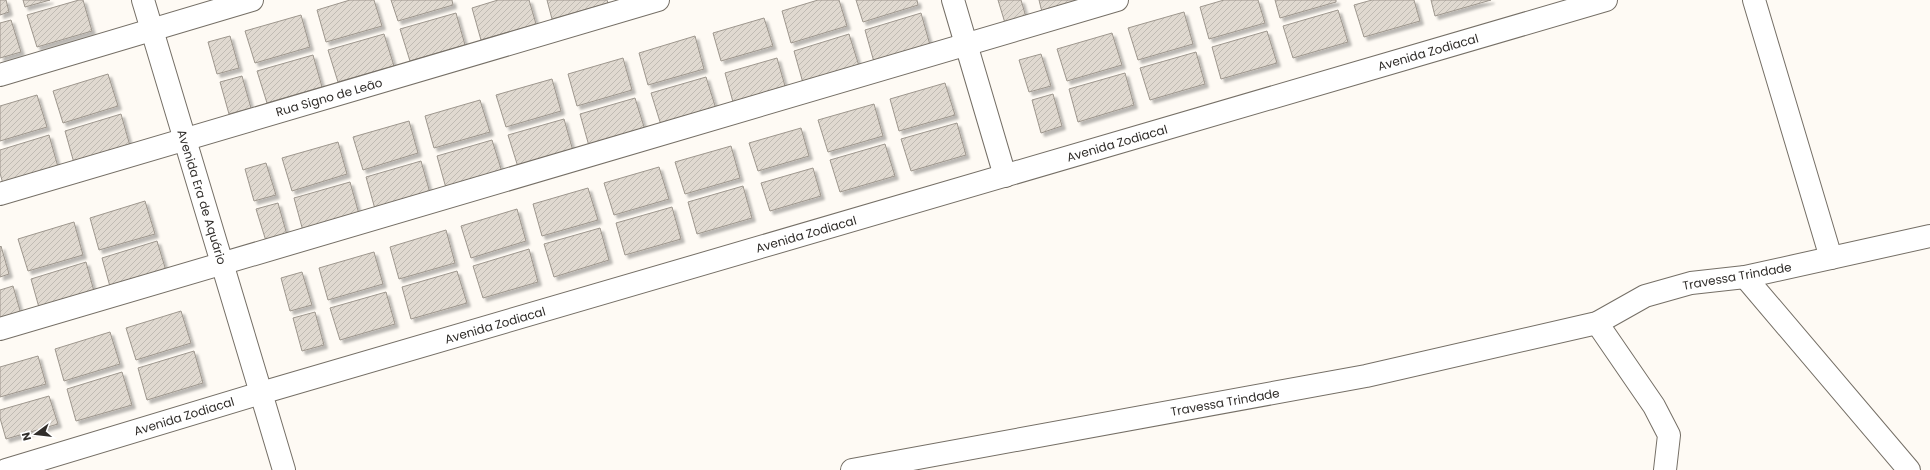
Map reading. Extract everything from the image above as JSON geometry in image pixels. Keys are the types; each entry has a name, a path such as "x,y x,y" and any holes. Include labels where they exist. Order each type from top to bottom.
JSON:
{"street":[{"name":"Avenida Era de Aquário","path":"143,0 284,470"},
{"path":"0,76 252,0"},
{"name":"Rua Signo de Leão","path":"0,194 658,0"},
{"path":"953,0 1006,176"},
{"path":"0,329 1117,0"},
{"name":"Avenida Zodiacal","path":"6,470 261,393 1606,0"},
{"path":"1754,0 1831,258"},
{"name":"Travessa Trindade","path":"852,470 1366,376 1597,323 1646,296 1691,283 1745,277 1930,236"},
{"path":"1745,277 1909,470"},
{"path":"1597,323 1654,406 1669,435 1665,470"}],"building":[{"path":"0,0 6,0 9,12 0,15"},
{"path":"23,0 50,0 25,7"},
{"path":"83,0 92,31 37,47 27,15"},
{"path":"350,0 374,0 382,26 326,42 317,10"},
{"path":"391,0 452,0 453,5 398,21"},
{"path":"498,0 529,0 536,24 481,40 472,8"},
{"path":"547,0 607,0 608,3 552,19"},
{"path":"818,0 839,0 847,26 791,43 782,11"},
{"path":"856,0 917,0 918,5 863,22"},
{"path":"998,0 1021,0 1026,17 1005,23"},
{"path":"1039,0 1083,0 1042,12"},
{"path":"1224,0 1258,0 1265,23 1209,39 1200,7"},
{"path":"1275,0 1336,0 1336,2 1280,18"},
{"path":"1372,0 1414,0 1420,21 1364,37 1354,5"},
{"path":"1431,0 1491,0 1435,16"},
{"path":"1338,10 1348,42 1293,58 1283,26"},
{"path":"1184,12 1193,44 1138,60 1128,28"},
{"path":"456,13 465,45 410,61 400,29"},
{"path":"921,13 930,45 874,62 865,30"},
{"path":"301,15 310,47 255,63 245,31"},
{"path":"764,18 773,46 721,61 713,33"},
{"path":"11,20 21,52 0,58 0,23"},
{"path":"1267,31 1277,63 1221,79 1212,47"},
{"path":"1112,33 1122,65 1067,81 1057,49"},
{"path":"384,34 394,66 338,82 328,50"},
{"path":"849,34 859,66 803,83 794,51"},
{"path":"230,36 239,68 217,74 208,42"},
{"path":"695,36 704,69 648,85 639,53"},
{"path":"1196,52 1205,84 1150,100 1140,68"},
{"path":"1041,54 1051,86 1029,92 1019,60"},
{"path":"313,55 322,87 267,103 257,71"},
{"path":"623,58 632,90 577,106 568,74"},
{"path":"777,58 785,86 733,102 725,73"},
{"path":"1125,73 1134,105 1078,122 1069,89"},
{"path":"108,74 118,106 63,123 53,91"},
{"path":"242,76 251,108 229,114 220,82"},
{"path":"706,77 716,109 661,125 651,93"},
{"path":"552,79 561,111 506,127 496,95"},
{"path":"945,83 955,115 899,131 890,99"},
{"path":"1053,94 1062,126 1041,133 1032,100"},
{"path":"37,95 47,127 0,141 0,106"},
{"path":"635,98 645,130 589,146 580,114"},
{"path":"480,100 490,132 434,148 425,116"},
{"path":"874,104 883,136 828,152 818,120"},
{"path":"121,114 130,146 74,163 65,131"},
{"path":"564,119 573,151 518,167 508,135"},
{"path":"409,121 418,153 363,170 353,137"},
{"path":"957,123 966,155 911,171 901,139"},
{"path":"801,128 809,156 758,171 749,143"},
{"path":"49,135 58,167 3,184 0,173 0,150"},
{"path":"492,140 502,172 446,188 437,156"},
{"path":"338,142 347,174 292,191 282,158"},
{"path":"885,144 895,176 840,192 830,160"},
{"path":"731,146 740,178 685,194 675,162"},
{"path":"421,161 430,193 375,209 366,177"},
{"path":"266,163 276,195 254,201 245,169"},
{"path":"659,167 669,199 614,215 604,183"},
{"path":"813,168 821,196 770,211 761,183"},
{"path":"350,182 359,214 303,231 294,198"},
{"path":"743,186 752,218 697,234 688,202"},
{"path":"588,188 598,220 542,236 533,204"},
{"path":"145,201 155,234 99,250 90,218"},
{"path":"278,203 287,235 266,241 256,209"},
{"path":"672,207 681,239 625,255 616,223"},
{"path":"517,209 526,241 471,258 461,226"},
{"path":"74,222 83,255 28,271 18,239"},
{"path":"600,228 609,260 554,277 544,244"},
{"path":"446,230 455,263 399,279 390,247"},
{"path":"157,241 167,274 111,290 102,258"},
{"path":"1,246 9,274 0,277 0,247"},
{"path":"529,249 538,282 483,298 473,266"},
{"path":"374,252 383,284 328,300 319,268"},
{"path":"86,262 95,295 40,311 31,279"},
{"path":"457,271 467,303 411,319 402,287"},
{"path":"302,272 312,305 290,311 281,278"},
{"path":"13,286 21,314 0,321 0,290"},
{"path":"386,292 395,324 340,340 330,308"},
{"path":"181,311 191,343 136,360 126,328"},
{"path":"315,312 324,345 302,351 293,318"},
{"path":"110,332 120,364 64,381 55,349"},
{"path":"194,351 203,383 147,400 138,368"},
{"path":"38,356 46,384 0,397 0,367"},
{"path":"122,372 132,405 76,421 67,389"},
{"path":"49,396 58,424 6,439 0,418 0,410"}]}
